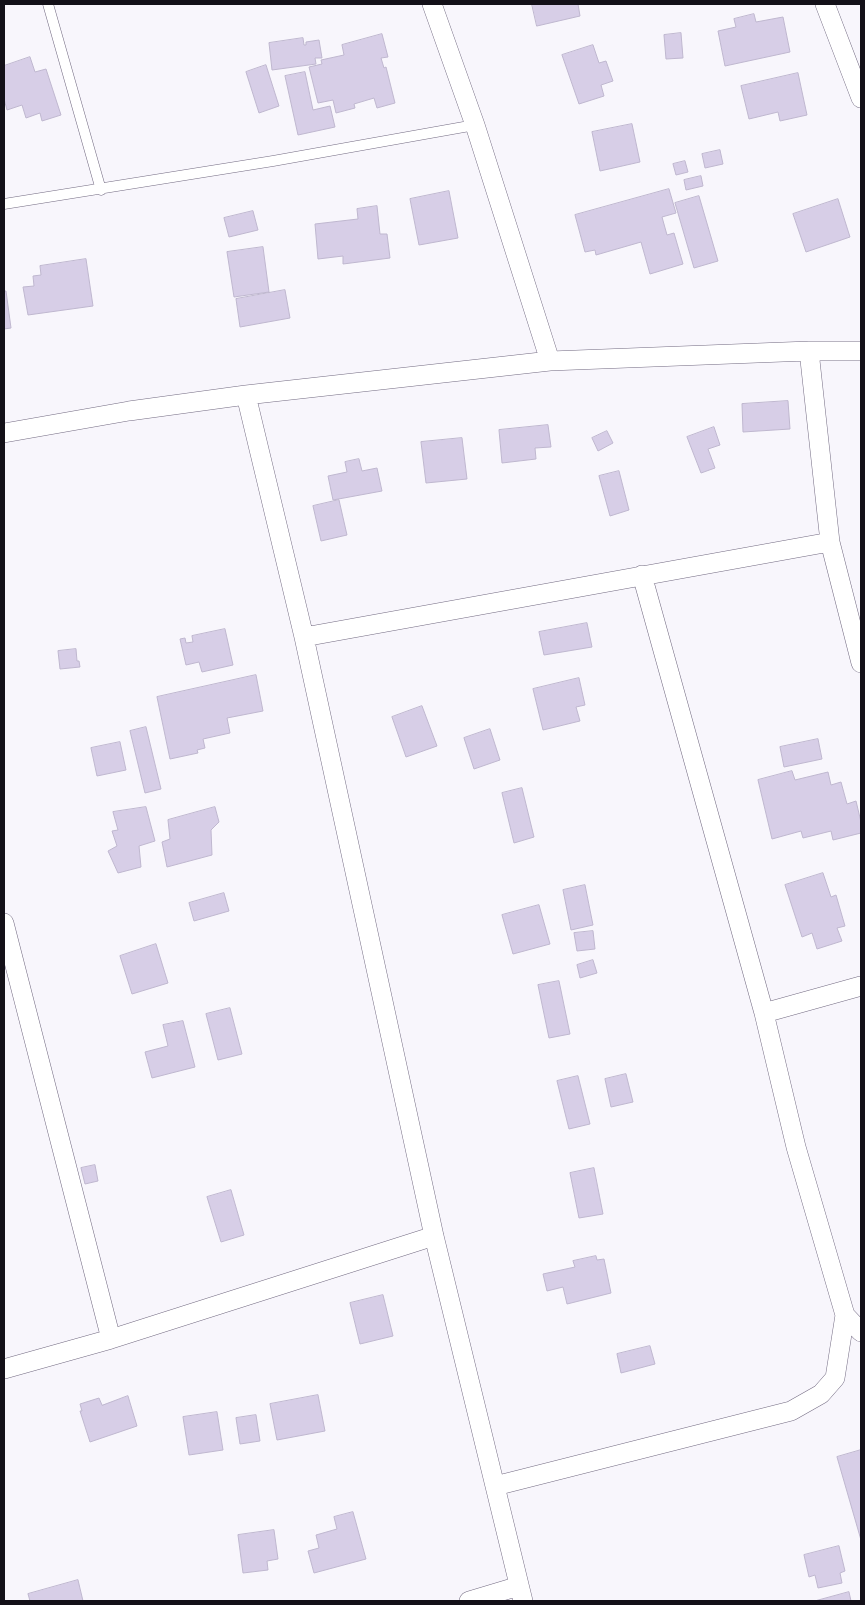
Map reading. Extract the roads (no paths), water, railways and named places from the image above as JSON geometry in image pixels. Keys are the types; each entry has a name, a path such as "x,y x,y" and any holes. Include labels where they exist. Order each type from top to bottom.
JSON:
{"street":[{"path":"432,4 475,125 550,361"},
{"path":"825,4 861,93"},
{"path":"809,351 830,542 861,663"},
{"path":"4,433 129,410 550,361 809,351 861,351"},
{"path":"246,395 304,637 434,1236 521,1594 469,1601"},
{"path":"304,637 830,542"},
{"path":"495,1486 791,1411 821,1394 835,1378 845,1315 796,1147 764,1013 642,576"},
{"path":"4,922 111,1339"},
{"path":"764,1013 861,986"},
{"path":"4,1369 111,1339 434,1236"},
{"path":"845,1315 861,1332"}],"lane":[{"path":"48,4 101,190"},
{"path":"4,204 101,190 475,125"}]}
